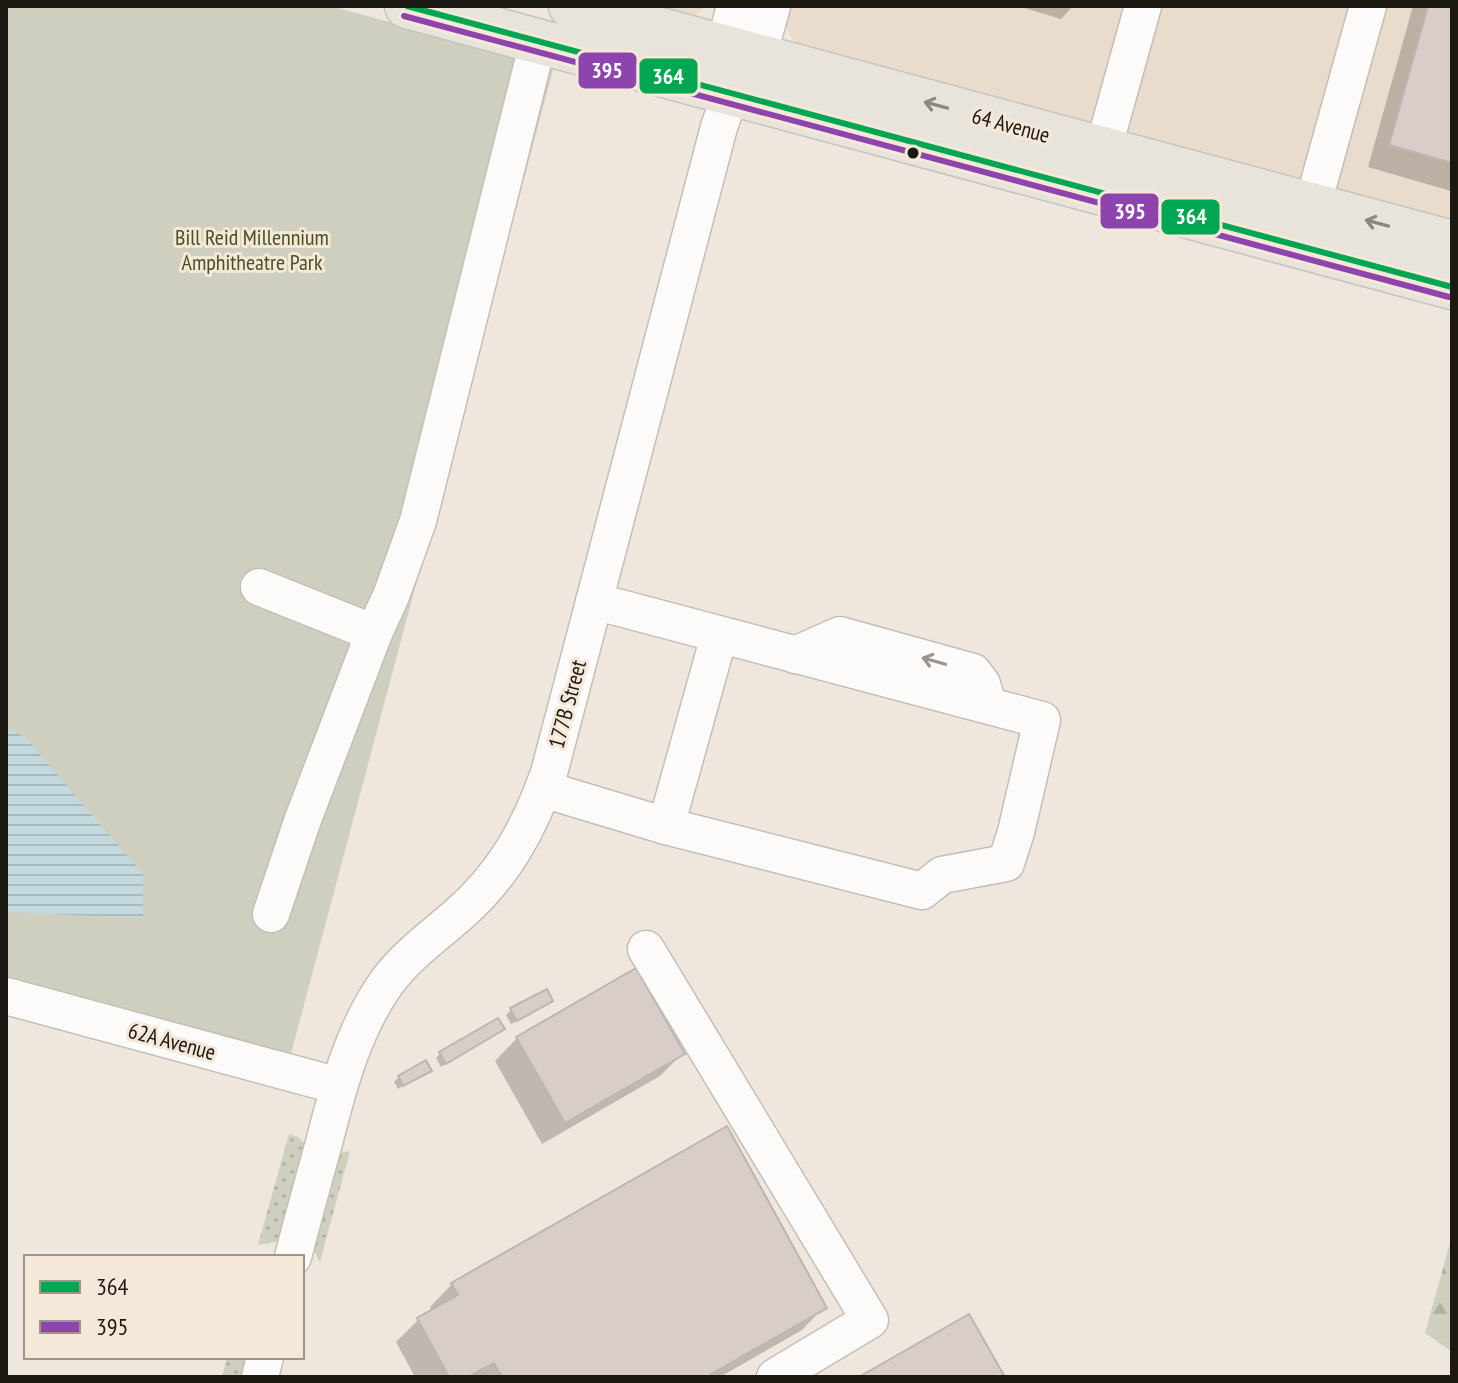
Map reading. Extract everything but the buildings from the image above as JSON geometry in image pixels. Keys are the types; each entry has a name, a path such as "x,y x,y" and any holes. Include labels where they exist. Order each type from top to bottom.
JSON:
{"main road":[{"name":"64 Avenue","path":"407,6 1452,287"},
{"name":"64 Avenue","path":"571,6 1452,243"}],"street":[{"name":"177B Street","path":"735,6 741,52"},
{"name":"177B Street","path":"294,1255 339,1086 364,1018 389,979 417,949 460,913 501,872 530,822 543,789 719,127 741,52 772,6"},
{"path":"1103,150 1143,6"},
{"path":"1319,182 1368,6"},
{"path":"271,914 313,793 418,521 538,42"},
{"path":"259,587 374,633"},
{"path":"543,789 666,826 922,891 942,875 1006,863 1020,819 1042,720 594,601"},
{"path":"666,826 719,636"},
{"path":"646,949 870,1320 775,1377"},
{"name":"62A Avenue","path":"6,996 339,1086"}],"shaded area":[{"path":"644,6 709,6 696,14 685,15"},
{"path":"785,6 1452,6 1452,229 800,45 791,37 785,24"},
{"path":"6,729 25,737 143,874 143,918 6,912"}],"green space":[{"name":"Bill Reid Millennium Amphitheatre Park","path":"6,6 330,6 554,66 289,1061 6,981"},
{"path":"289,1134 306,1144 279,1241 258,1245"},
{"path":"350,1151 320,1262 313,1250 339,1153"},
{"path":"1452,1236 1452,1352 1425,1333"},
{"path":"226,1359 246,1359 242,1377 222,1377"}],"transit line":[{"name":"364","path":"407,6 1452,287"},
{"name":"395","path":"404,16 1449,297"}]}
